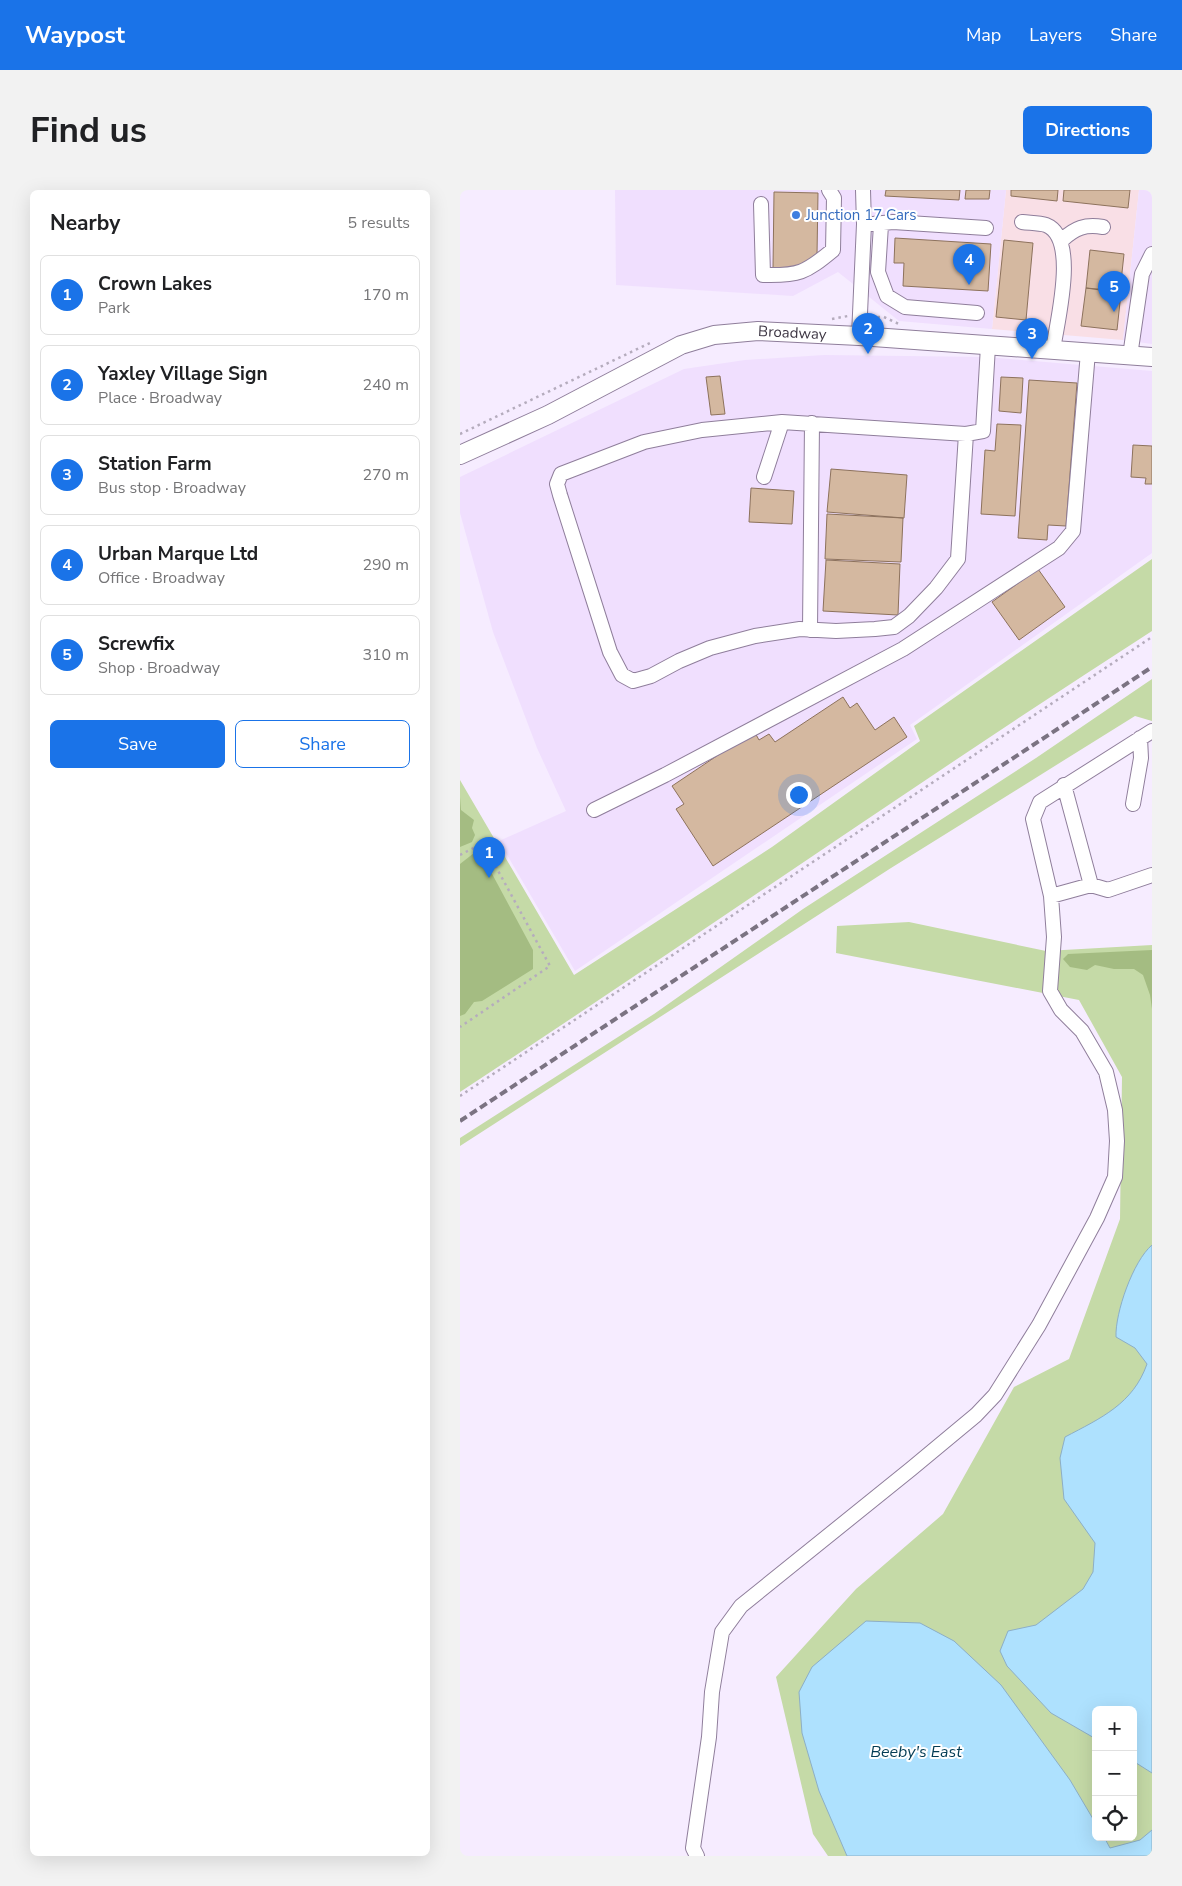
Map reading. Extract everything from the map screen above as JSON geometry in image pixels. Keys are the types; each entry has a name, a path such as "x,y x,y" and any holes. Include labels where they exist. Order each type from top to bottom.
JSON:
{"main road":[{"name":"Broadway","path":"460,455 548,415 681,345 714,335 758,331 859,336 1152,357"}],"street":[{"path":"761,204 763,275 791,276 812,266 833,250 834,198 828,190"},
{"path":"859,336 864,190"},
{"path":"864,224 881,225 893,222 986,228"},
{"path":"1022,222 1046,225 1062,240 1066,263 1053,350"},
{"path":"1062,240 1070,232 1087,224 1103,227"},
{"path":"881,225 878,272 887,296 905,307 977,313"},
{"path":"1130,356 1142,274 1152,254"},
{"path":"966,434 958,558 936,588 909,616 894,627 836,631 810,630 755,636 710,648 679,661 651,676 633,682 622,675 610,652 558,484 561,474 644,442 702,430 782,422 966,434 983,431 988,346"},
{"path":"594,810 903,649 1059,548 1073,531 1088,352"},
{"path":"764,477 782,422"},
{"path":"810,630 812,423"},
{"path":"697,1856 693,1848 706,1756 712,1692 722,1632 741,1606 933,1451 976,1415 994,1395 1039,1325 1098,1218 1115,1178 1117,1141 1115,1110 1106,1072 1082,1031 1061,1010 1050,991 1054,937 1051,896 1033,819 1040,802 1146,734"},
{"path":"1132,804 1146,734"},
{"path":"1064,785 1091,885"},
{"path":"1051,896 1091,885 1108,890 1152,875"}],"path":[{"path":"460,1096 1152,636"},
{"path":"460,854 483,843 550,966 460,1027"}],"shaded area":[{"path":"615,190 1006,190 992,329 899,321 838,272 793,296 616,285"},
{"path":"1006,190 1139,190 1123,340 992,329"},
{"path":"1139,190 1152,190 1152,344 1123,340"},
{"path":"824,355 987,357 1152,371 1152,553 910,725 917,739 575,971 499,841 566,811 537,748 493,632 460,513 460,477 684,369 745,360"}],"green space":[{"path":"1152,559 1152,631 978,745 460,1092 460,780 574,975 772,847 920,741 914,726"},
{"path":"1152,679 1152,721 1135,716 891,868 460,1146 460,1138 654,1014 803,909 1036,758"},
{"path":"460,797 461,810 474,820 472,828 475,835 472,842 460,847"},
{"path":"474,853 483,857 533,950 533,969 482,1001 474,1002 465,1014 460,1016 460,864"},
{"path":"909,922 1046,951 1152,945 1152,1856 828,1856 813,1834 776,1677 856,1589 943,1514 1014,1387 1069,1359 1120,1219 1122,1077 1079,1000 836,953 837,926"},
{"path":"1152,950 1152,1009 1150,995 1143,975 1134,969 1114,969 1095,965 1087,970 1070,967 1063,959 1068,954"}],"water":[{"path":"1152,1245 1152,1773 1137,1764 1137,1706 1092,1706 1092,1737 1051,1713 1007,1666 1000,1651 1008,1631 1036,1625 1083,1589 1093,1572 1095,1543 1064,1499 1060,1458 1065,1437 1103,1416 1124,1400 1141,1378 1147,1364 1135,1348 1116,1337 1116,1327 1126,1288 1145,1253"},
{"name":"Beeby's East","path":"866,1621 920,1623 954,1641 1001,1685 1070,1780 1092,1817 1092,1841 1106,1841 1110,1848 1140,1840 1152,1830 1152,1856 847,1856 819,1791 802,1733 799,1692 812,1667"}],"building":[{"path":"886,190 960,190 959,200 885,196"},
{"path":"966,190 990,190 989,199 965,199"},
{"path":"1011,190 1058,190 1057,201 1011,196"},
{"path":"1064,190 1130,190 1128,208 1063,201"},
{"name":"Junction 17 Cars","path":"774,192 818,193 817,255 801,268 773,268"},
{"path":"895,238 991,244 988,291 903,286 904,263 894,263"},
{"path":"1004,240 1033,243 1026,320 996,317"},
{"path":"1090,250 1124,254 1120,291 1086,288"},
{"path":"1086,288 1121,293 1117,330 1081,326"},
{"path":"720,376 725,414 711,415 706,377"},
{"path":"1001,377 1023,378 1021,413 999,411"},
{"path":"1029,380 1077,383 1066,526 1048,525 1047,540 1018,538"},
{"path":"997,424 1021,425 1015,516 981,514 985,450 995,451"},
{"path":"1133,445 1152,446 1152,484 1145,484 1146,478 1131,477"},
{"path":"831,469 907,475 904,518 827,512"},
{"path":"751,488 794,491 792,524 749,522"},
{"path":"827,514 903,518 901,562 825,559"},
{"path":"826,560 900,564 898,615 823,611"},
{"path":"1038,569 1065,607 1019,640 992,602"},
{"path":"843,697 850,708 857,703 875,730 894,717 907,737 713,866 676,809 684,804 672,786 754,731 759,740 769,734 775,742"}],"railway":[{"path":"460,1121 1152,667"}],"place":[{"name":"Junction 17 Cars","path":"796,215"},
{"name":"Urban Marque Ltd","path":"969,285"},
{"name":"Screwfix","path":"1114,312"},
{"name":"Yaxley Village Sign","path":"868,354"},
{"name":"Station Farm","path":"1032,359"},
{"name":"Crown Lakes","path":"489,878"}]}
